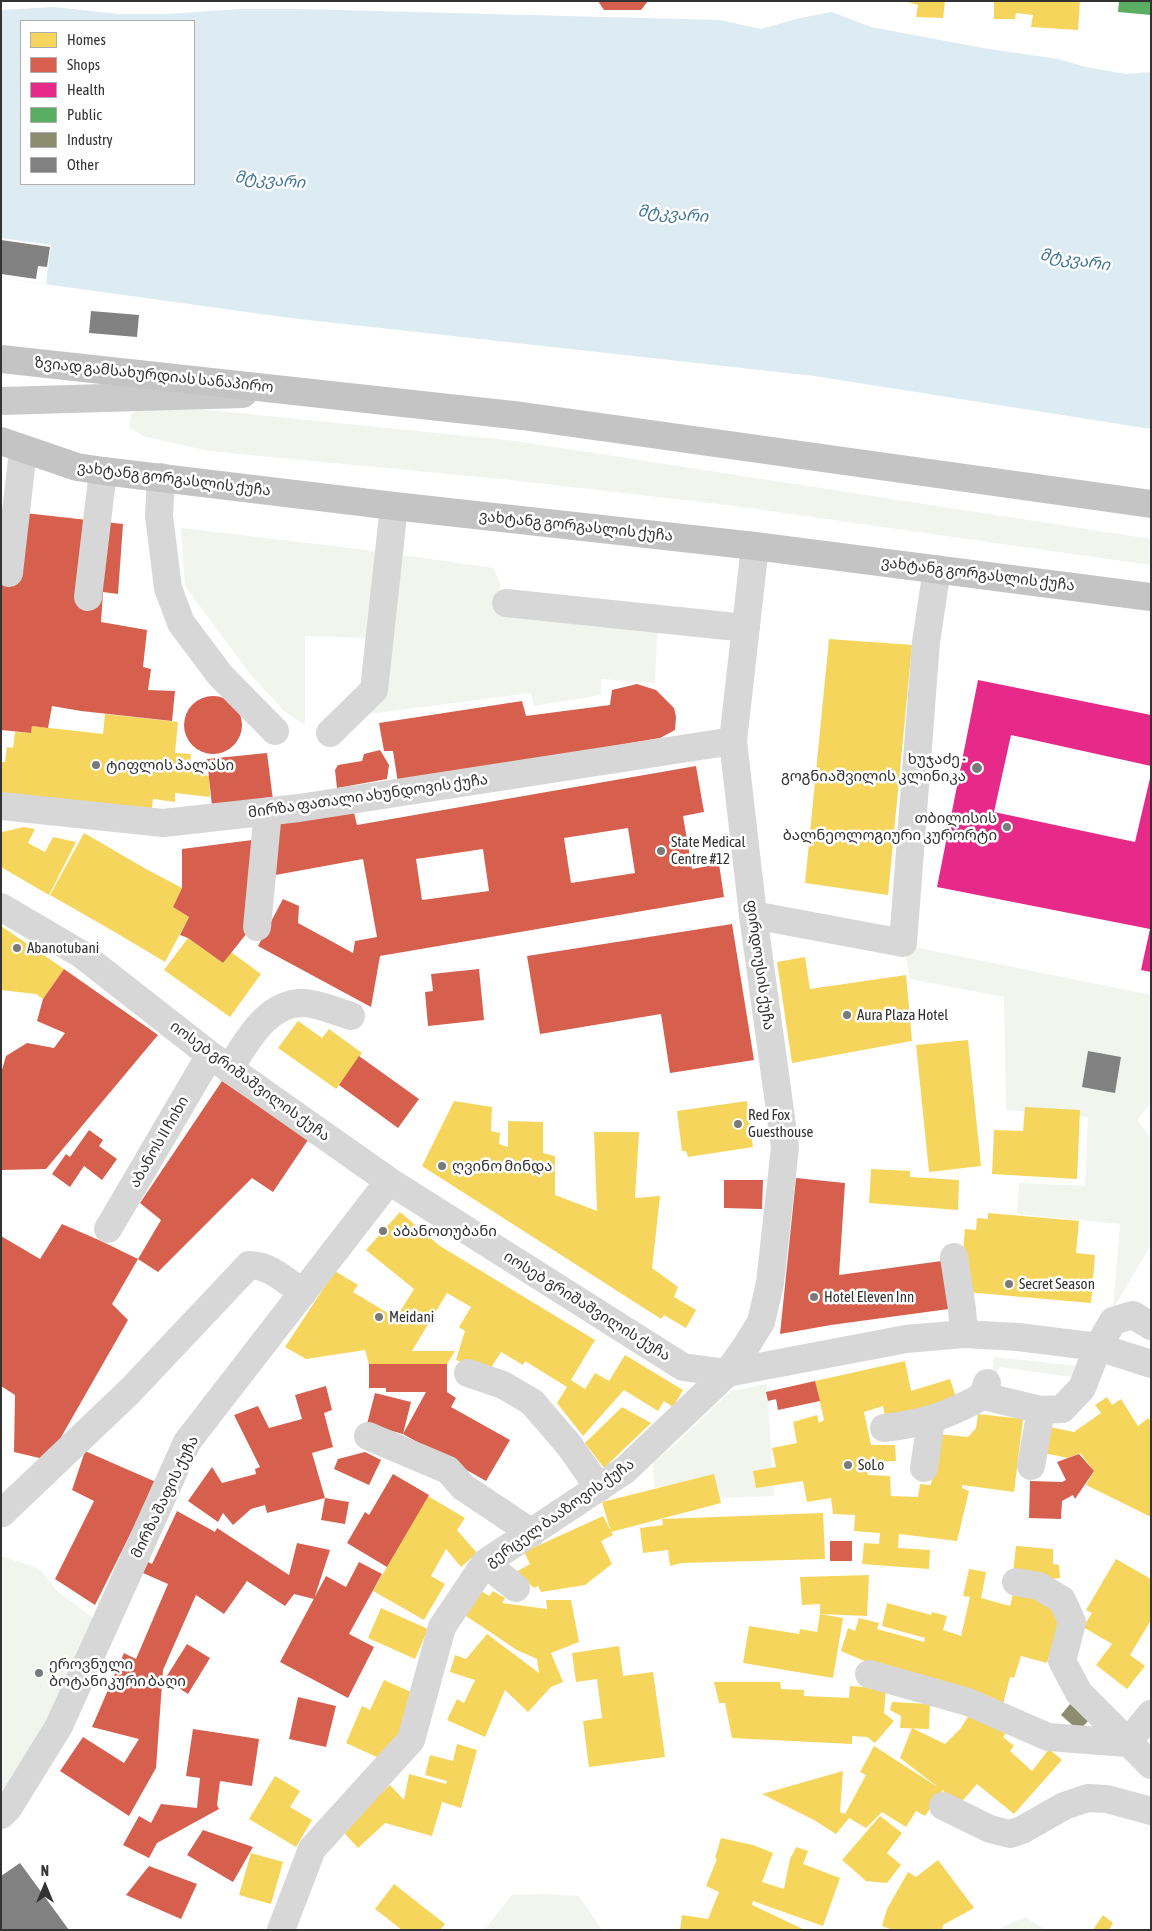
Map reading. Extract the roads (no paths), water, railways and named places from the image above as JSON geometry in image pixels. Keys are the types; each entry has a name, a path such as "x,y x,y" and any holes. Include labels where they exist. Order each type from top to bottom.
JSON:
{"highway":[{"name":"ზვიად გამსახურდიას სანაპირო","path":"1,358 307,392"},
{"path":"307,392 522,416 1151,504"},
{"path":"1,440 90,469"},
{"name":"ვახტანგ გორგასლის ქუჩა","path":"90,469 394,506 755,546 1151,597"}],"main road":[{"path":"1,401 307,392"},
{"name":"ვახტანგ გორგასლის ქუჩა","path":"12,457 90,469"}],"street":[{"path":"8,573 12,457"},
{"path":"88,597 90,469"},
{"path":"161,477 160,516 168,588 181,623 220,675 275,731"},
{"path":"330,733 374,690 394,506"},
{"name":"ფირდოუსის ქუჩა","path":"727,1373 761,1322 770,1283 785,1147 753,915 733,741 755,546"},
{"path":"753,915 903,943 926,642 937,569"},
{"path":"506,603 746,628"},
{"name":"მირზა ფათალი ახუნდოვის ქუჩა","path":"1,806 163,823 268,812 733,741"},
{"path":"257,927 268,812"},
{"name":"იოსებ გრიშაშვილის ქუჩა","path":"1,907 81,954 219,1062 389,1181 683,1367 727,1373 906,1339 964,1334 1018,1337 1098,1347 1151,1364"},
{"name":"აბანოს II ჩიხი","path":"108,1229 219,1062 255,1029 282,1006 305,1003 351,1016"},
{"name":"მირზა შაფის ქუჩა","path":"1,1815 59,1726 187,1442 389,1181"},
{"path":"954,1257 964,1334"},
{"path":"2,1513 130,1391 249,1265 259,1265 272,1271 303,1293"},
{"path":"884,1428 931,1421 958,1410 985,1390 1041,1410 1062,1409 1082,1388 1098,1347 1113,1321 1133,1315 1151,1326"},
{"path":"468,1373 503,1385 532,1402 569,1445 599,1488"},
{"name":"გერცელ ბააზოვის ქუჩა","path":"281,1930 312,1849 411,1740 442,1627 485,1563 625,1470 727,1373"},
{"path":"1031,1466 1041,1410"},
{"path":"924,1468 931,1421"},
{"path":"368,1436 448,1470 463,1487 532,1533"},
{"path":"485,1563 516,1588"},
{"path":"1016,1582 1039,1586 1062,1600 1072,1622 1062,1661 1079,1693 1151,1765"},
{"path":"869,1674 968,1702 1048,1737 1127,1742"},
{"path":"1127,1742 1151,1714"},
{"path":"943,1806 990,1829 1010,1834 1022,1830 1064,1806 1088,1798 1107,1799 1151,1811"}],"water":[{"name":"მტკვარი","path":"54,7 119,14 166,14 240,9 299,9 720,20 761,29 800,18 832,12 871,27 983,48 1058,59 1086,67 1125,74 1151,72 1151,429 814,376 290,318 1,278 1,10"}],"place":[{"name":"ტიფლის პალასი","path":"96,765"},
{"name":"ხუჯაძე - გოგნიაშვილის კლინიკა","path":"977,768"},
{"name":"თბილისის ბალნეოლოგიური კურორტი","path":"1007,827"},
{"name":"State Medical Centre #12","path":"661,851"},
{"name":"Abanotubani","path":"17,948"},
{"name":"Aura Plaza Hotel","path":"847,1015"},
{"name":"Red Fox Guesthouse","path":"738,1124"},
{"name":"ღვინო მინდა","path":"442,1166"},
{"name":"აბანოთუბანი","path":"383,1231"},
{"name":"Secret Season","path":"1009,1284"},
{"name":"Hotel Eleven Inn","path":"814,1297"},
{"name":"Meidani","path":"379,1317"},
{"name":"SoLo","path":"848,1465"},
{"name":"ეროვნული ბოტანიკური ბაღი","path":"39,1673"}]}
